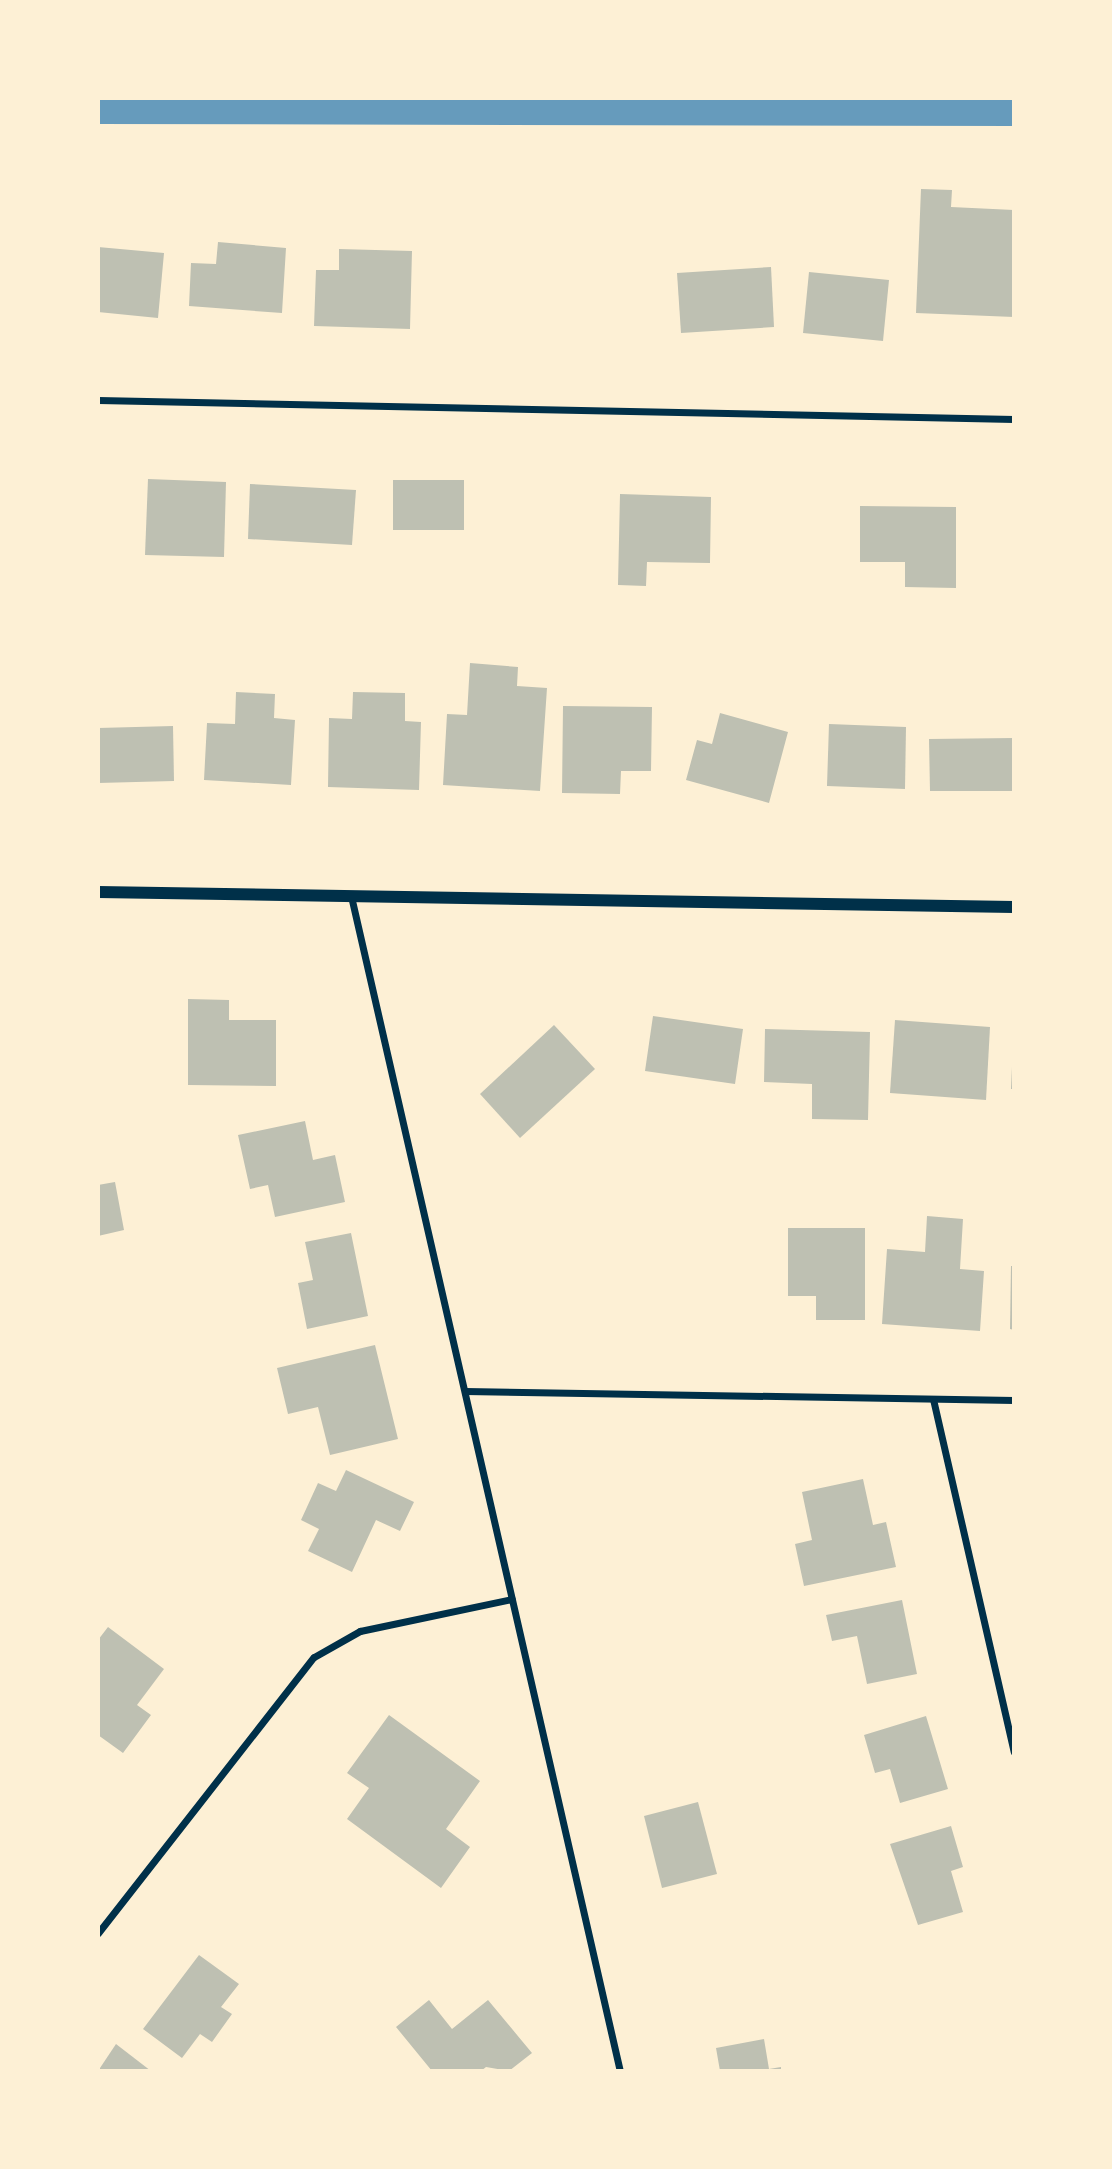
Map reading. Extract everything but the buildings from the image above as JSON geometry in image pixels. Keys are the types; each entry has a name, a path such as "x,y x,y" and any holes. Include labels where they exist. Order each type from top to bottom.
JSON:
{"street":[{"path":"98,400 1014,419"},
{"path":"98,892 1014,907"},
{"path":"351,896 620,2071"},
{"path":"465,1391 1014,1400"},
{"path":"933,1399 1014,1752"},
{"path":"98,1933 314,1657 360,1631 512,1599"}],"water":[{"path":"98,98 1014,98 1014,126 98,124"}]}
